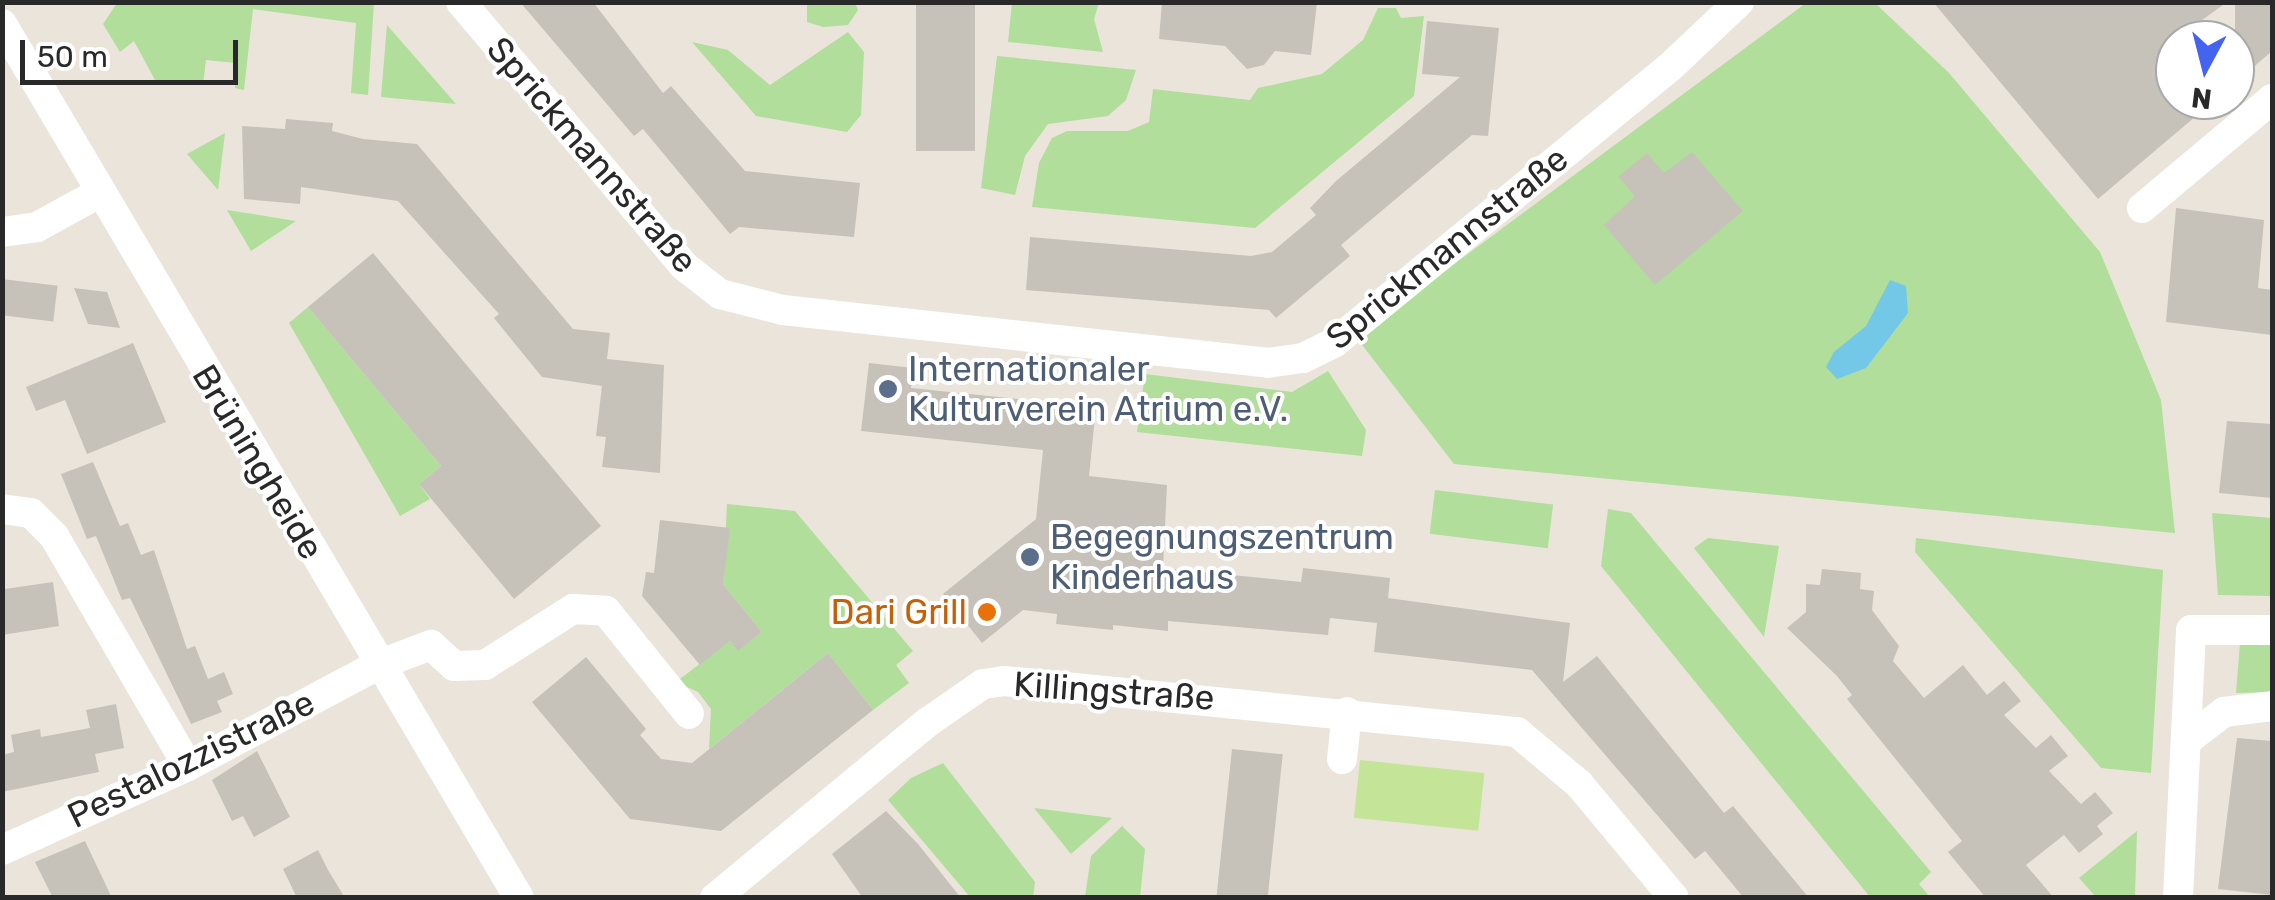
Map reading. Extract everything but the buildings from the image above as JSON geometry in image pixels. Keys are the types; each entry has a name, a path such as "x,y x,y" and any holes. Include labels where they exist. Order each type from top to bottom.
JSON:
{"street":[{"name":"Sprickmannstraße","path":"461,2 677,258 720,294 784,310 1267,363 1303,358 1342,337 1739,2"},
{"name":"Brüningheide","path":"2,24 519,898"},
{"path":"2142,208 2272,99"},
{"path":"2,232 37,227 101,192"},
{"path":"2,509 31,513 54,536 188,766"},
{"name":"Pestalozzistraße","path":"2,850 188,766 378,665 432,645 454,666 484,666 572,609 606,611 689,714"},
{"path":"2178,898 2190,738 2192,630 2272,630"},
{"name":"Killingstraße","path":"714,898 833,796 983,684 1034,682 1518,732 1579,784 1674,898"},
{"path":"2190,738 2224,712 2272,706"},
{"path":"1342,758 1347,712"}],"green space":[{"path":"117,3 374,3 368,95 351,93 356,23 253,9 244,90 235,88 236,63 206,60 203,85 155,80 134,41 120,52 103,24"},
{"path":"807,3 855,3 858,10 848,25 823,27 807,22"},
{"path":"1012,3 1099,3 1094,19 1103,52 1008,42"},
{"path":"1806,3 1875,3 1949,73 2100,252 2161,400 2175,533 1454,464 1356,337"},
{"path":"1378,8 1396,8 1401,18 1424,16 1414,96 1255,228 1032,207 1039,163 1052,138 1067,131 1128,131 1149,122 1153,89 1250,100 1258,88 1322,74 1363,40"},
{"path":"387,25 456,104 381,97"},
{"path":"848,32 864,52 861,115 847,132 756,116 692,42 728,50 770,85"},
{"path":"997,56 1136,70 1126,100 1108,116 1048,124 1025,156 1015,195 981,188"},
{"path":"225,133 218,190 187,154"},
{"path":"227,210 296,221 251,251"},
{"path":"308,307 441,466 419,484 430,499 400,516 289,323"},
{"path":"1328,371 1366,430 1362,456 1137,432 1145,374 1292,392"},
{"path":"1435,490 1553,505 1548,548 1430,534"},
{"path":"727,504 795,511 913,651 896,665 909,683 873,710 828,653 709,749 711,709 698,692 676,682 730,641 738,650 762,632 723,584"},
{"path":"1608,509 1631,513 1931,872 1919,884 1930,897 1870,897 1601,566"},
{"path":"2212,513 2272,518 2272,596 2218,595"},
{"path":"1708,538 1779,546 1764,637 1694,548"},
{"path":"1916,538 2163,570 2151,773 2101,768 1915,552"},
{"path":"2272,641 2272,692 2236,693 2240,643"},
{"path":"1360,760 1484,773 1478,831 1354,818"},
{"path":"943,763 1035,882 1033,897 970,897 888,800 911,778"},
{"path":"1034,808 1112,818 1071,854"},
{"path":"1122,826 1145,849 1140,897 1085,897 1091,856"},
{"path":"2137,831 2135,897 2096,897 2079,878"}],"water":[{"path":"1890,280 1906,286 1908,313 1866,368 1837,379 1826,367 1834,352 1866,326"}],"place":[{"name":"Internationaler Kulturverein Atrium e.V.","path":"888,389"},
{"name":"Begegnungszentrum Kinderhaus","path":"1030,557"},
{"name":"Dari Grill","path":"987,612"}]}
